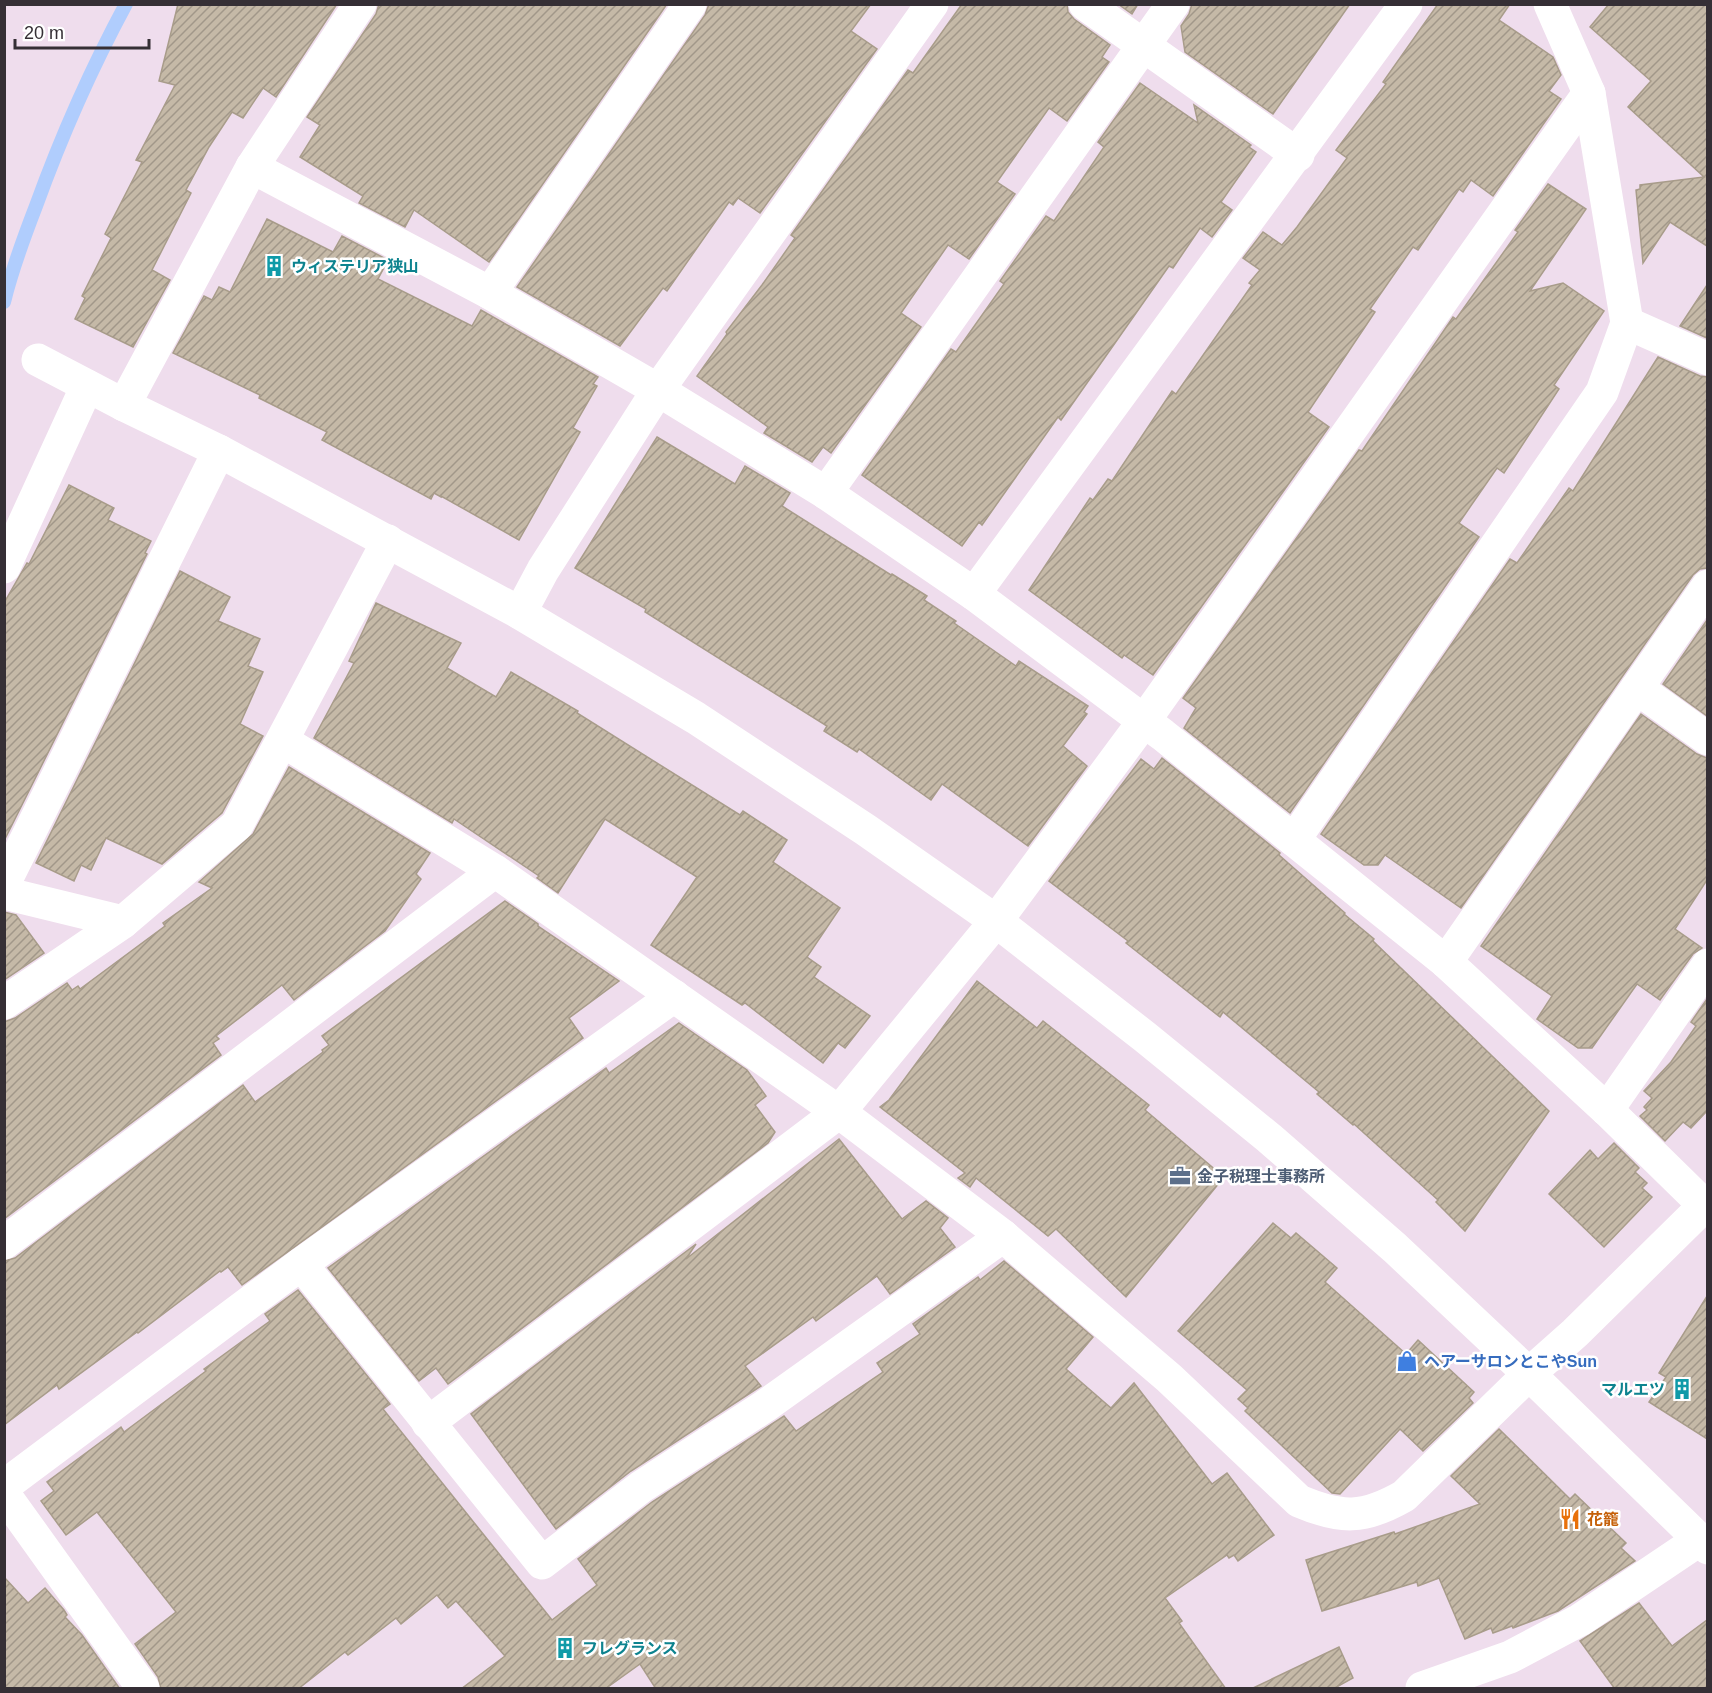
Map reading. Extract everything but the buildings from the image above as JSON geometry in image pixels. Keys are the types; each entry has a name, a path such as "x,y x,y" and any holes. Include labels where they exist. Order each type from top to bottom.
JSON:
{"street":[{"path":"124,405 252,167 360,4"},
{"path":"490,293 690,4"},
{"path":"520,613 543,570 658,390 932,4"},
{"path":"1085,4 1298,155"},
{"path":"826,493 1173,4"},
{"path":"974,594 1298,155 1406,4"},
{"path":"1294,840 1602,392 1627,323 1589,93 1550,4"},
{"path":"428,1422 839,1112 996,921 1144,721 1589,93"},
{"path":"252,167 490,293 658,390 826,493 974,594 1144,721 1446,962 1706,1203 1575,1333 1529,1374 1404,1496 1385,1507 1348,1516 1322,1511 1299,1501 1169,1378 1003,1236 839,1112 495,871 283,741"},
{"path":"1627,323 1707,359"},
{"path":"38,360 219,451 520,613 696,718 866,830 996,921 1145,1036 1269,1138 1395,1248 1529,1374 1703,1544 1580,1620 1510,1658 1422,1689"},
{"path":"4,567 87,386"},
{"path":"4,884 219,451"},
{"path":"4,1003 123,922 237,825 388,541"},
{"path":"1446,962 1707,586"},
{"path":"1637,688 1707,739"},
{"path":"4,1243 495,871"},
{"path":"4,893 123,922"},
{"path":"1606,1110 1707,964"},
{"path":"4,1486 301,1264 674,996"},
{"path":"301,1264 542,1563 641,1487 765,1406 1003,1236"},
{"path":"4,1494 143,1689"}],"waterway":[{"path":"4,302 18,253 56,154 89,78 126,4"}],"place":[{"name":"ウィステリア狭山","path":"274,266"},
{"name":"金子税理士事務所","path":"1180,1176"},
{"name":"ヘアーサロンとこやSun","path":"1407,1361"},
{"name":"マルエツ","path":"1682,1389"},
{"name":"花籠","path":"1570,1519"},
{"name":"フレグランス","path":"565,1648"}]}
